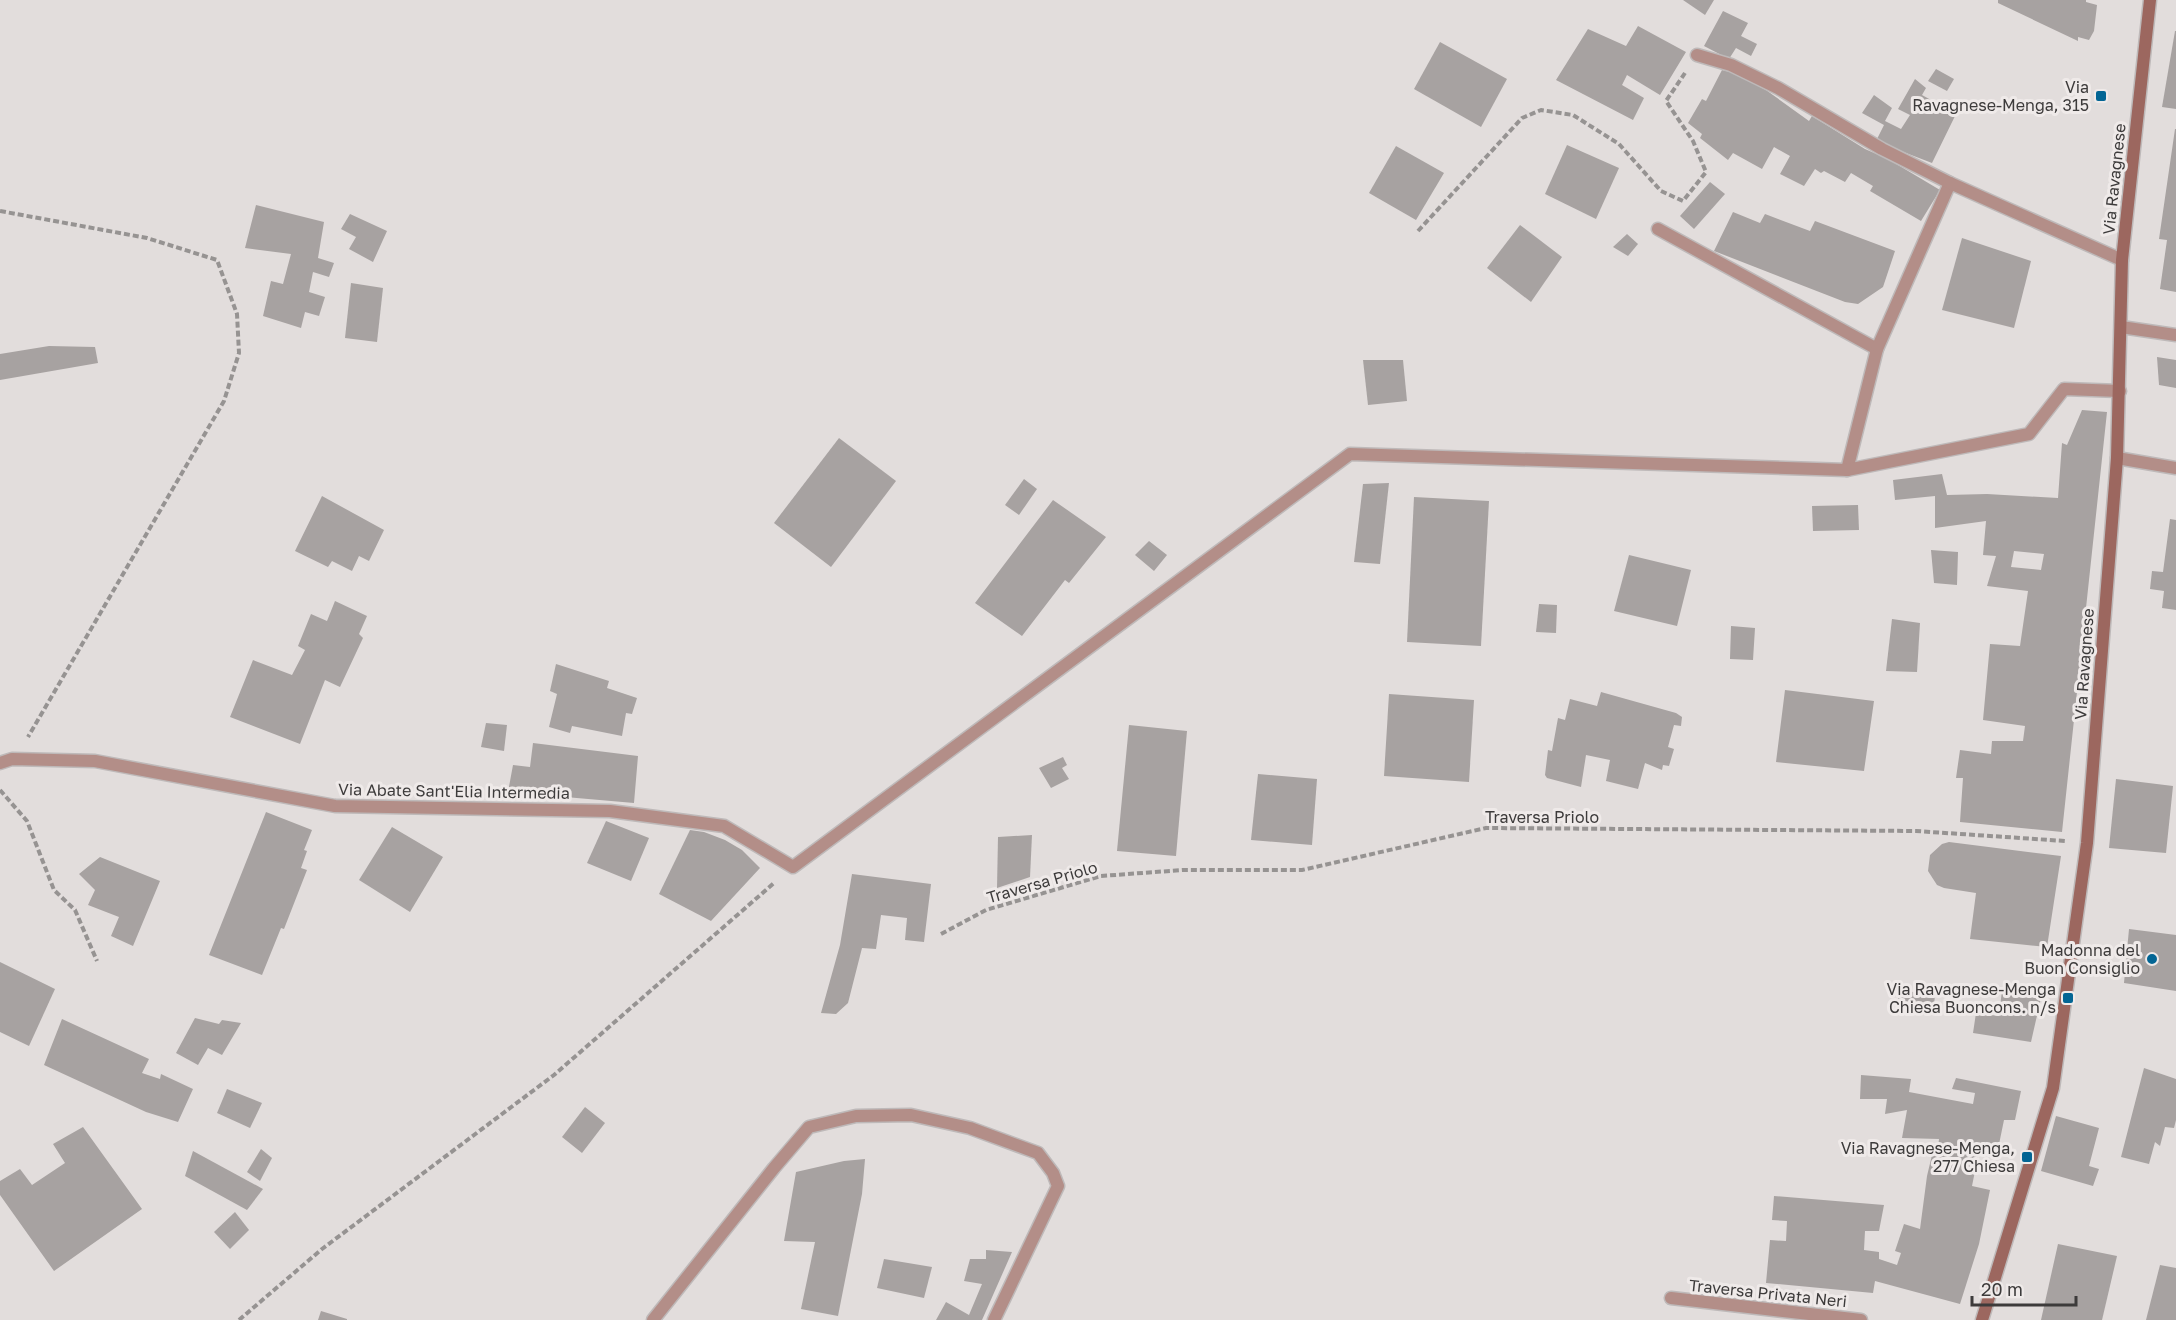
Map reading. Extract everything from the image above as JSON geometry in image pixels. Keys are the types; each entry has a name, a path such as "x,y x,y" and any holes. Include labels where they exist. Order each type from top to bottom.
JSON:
{"main road":[{"name":"Via Ravagnese","path":"1982,1320 2053,1088 2087,843 2117,459 2122,260 2150,0"}],"street":[{"path":"1696,55 1731,65 1778,88 1882,149 1950,183 2122,260"},
{"path":"1847,470 1877,349 1950,183"},
{"path":"1658,229 1877,349"},
{"path":"2121,327 2176,335"},
{"path":"793,867 1350,454 1847,470 2029,434 2064,389 2120,391"},
{"path":"2117,459 2176,468"},
{"name":"Via Abate Sant'Elia Intermedia","path":"6,761 95,761 336,806 610,811 724,826 793,867"},
{"path":"653,1320 767,1177 810,1127 856,1116 911,1115 970,1128 1038,1154 1053,1173 1058,1186 994,1320"},
{"name":"Traversa Privata Neri","path":"1671,1299 1861,1320"}],"path":[{"path":"1418,231 1522,118 1541,110 1574,115 1619,144 1661,191 1683,201 1706,172 1692,141 1666,101 1696,55"},
{"path":"0,212 147,238 217,260 237,314 240,353 224,401 34,729 6,761"},
{"path":"0,790 27,821 54,890 75,910 96,961"},
{"name":"Traversa Priolo","path":"941,934 986,910 1101,876 1183,870 1302,870 1486,828 1916,831 2087,843"},
{"path":"239,1320 322,1249 554,1075 793,867"}],"building":[{"path":"1683,0 1714,0 1705,15"},
{"path":"1998,0 2086,0 2086,2 2097,5 2094,31 2089,40 2078,37 2078,41 1998,3"},
{"path":"1723,11 1748,23 1741,36 1757,44 1751,56 1736,48 1729,59 1704,46"},
{"path":"1638,26 1686,52 1660,95 1627,75 1622,85 1644,98 1633,120 1556,80 1588,29 1626,46"},
{"path":"2176,31 2176,109 2162,107"},
{"path":"1440,42 1507,79 1481,127 1414,89"},
{"path":"1936,69 1954,79 1947,91 1928,81"},
{"path":"1722,70 1734,73 1766,90 1809,121 1812,116 1865,149 1888,159 1940,190 1921,221 1870,191 1873,186 1851,173 1845,182 1815,169 1804,186 1780,174 1790,156 1774,147 1762,169 1733,153 1728,160 1700,138 1702,134 1688,123 1702,99 1706,101"},
{"path":"1915,79 1926,88 1922,95 1956,114 1932,163 1893,148 1877,139 1884,125 1862,113 1874,95 1892,108 1885,121 1901,129 1910,115 1898,109"},
{"path":"2175,129 2176,292 2160,289 2167,240 2159,239"},
{"path":"1567,145 1619,168 1596,219 1545,194"},
{"path":"1396,146 1444,173 1416,220 1369,193"},
{"path":"1710,182 1725,194 1694,229 1680,216"},
{"path":"256,205 324,222 318,258 334,263 329,277 313,272 309,292 325,297 319,316 305,312 301,328 263,316 271,281 283,284 291,254 245,248"},
{"path":"1733,212 1760,223 1765,214 1810,231 1815,221 1895,251 1883,287 1858,304 1845,302 1714,251"},
{"path":"350,214 387,231 373,262 349,249 356,237 341,229"},
{"path":"1520,225 1562,257 1531,302 1487,268"},
{"path":"1627,234 1638,244 1628,256 1613,247"},
{"path":"1962,238 2031,261 2014,328 1942,310"},
{"path":"351,283 383,288 377,342 345,338"},
{"path":"49,346 95,347 98,363 0,380 0,354"},
{"path":"2157,357 2176,360 2176,388 2159,385"},
{"path":"1363,360 1403,360 1407,401 1368,405"},
{"path":"2082,410 2107,412 2062,832 1960,822 1963,778 1956,778 1960,750 1991,754 1992,741 2023,741 2025,726 1983,720 1990,644 2020,646 2028,591 1987,586 1996,556 1983,555 1986,521 1935,528 1935,496 1895,500 1893,480 1942,474 1947,495 1987,494 2058,498 2062,443 2067,445","holes":["2014,551 2044,554 2041,570 2011,567"]},
{"path":"839,438 896,481 831,567 774,523"},
{"path":"1024,479 1037,489 1019,515 1005,505"},
{"path":"1389,483 1380,564 1354,562 1363,484"},
{"path":"322,496 384,530 369,561 359,556 352,571 332,561 328,567 295,551"},
{"path":"1414,497 1489,501 1481,646 1407,642"},
{"path":"1053,500 1106,537 1069,583 1065,580 1022,636 975,603"},
{"path":"1858,505 1859,530 1813,531 1812,506"},
{"path":"2170,519 2176,520 2176,610 2162,608 2164,591 2150,589 2152,571 2163,572"},
{"path":"1149,541 1167,555 1154,571 1135,555"},
{"path":"1931,550 1958,552 1957,585 1934,583"},
{"path":"1629,555 1691,570 1677,626 1614,611"},
{"path":"335,601 367,616 359,634 363,638 340,687 325,680 300,744 230,717 253,660 292,675 305,650 298,646 311,614 327,621"},
{"path":"1539,604 1557,605 1556,633 1536,632"},
{"path":"1892,619 1920,623 1917,672 1886,671"},
{"path":"1731,626 1755,628 1753,660 1730,659"},
{"path":"556,664 609,681 607,688 637,698 632,714 626,713 622,736 572,726 570,733 549,727 557,694 550,691"},
{"path":"1785,690 1874,701 1864,771 1776,762"},
{"path":"1601,692 1676,713 1682,717 1681,726 1674,725 1668,747 1674,749 1669,766 1663,765 1662,770 1645,763 1638,789 1606,781 1610,760 1586,755 1581,787 1547,778 1545,775 1548,750 1552,751 1558,718 1565,720 1570,699 1597,706"},
{"path":"1389,694 1474,700 1469,782 1384,776"},
{"path":"486,723 507,725 504,751 481,747"},
{"path":"1129,725 1187,731 1176,856 1117,851"},
{"path":"533,743 638,756 634,803 508,792 513,765 530,767"},
{"path":"1063,757 1067,765 1062,768 1069,779 1051,788 1039,768"},
{"path":"1258,774 1317,779 1312,845 1251,840"},
{"path":"2116,779 2173,786 2166,853 2109,848"},
{"path":"266,812 312,830 304,850 307,851 301,868 307,870 284,929 281,928 262,975 209,955"},
{"path":"606,821 649,838 631,881 587,863"},
{"path":"392,827 443,857 410,912 359,880"},
{"path":"690,830 704,832 725,840 742,850 760,868 711,921 659,894"},
{"path":"1032,835 1030,877 997,888 998,837"},
{"path":"1949,842 2061,856 2047,947 1970,939 1976,893 1937,885 1928,871 1930,855 1942,844"},
{"path":"100,857 160,881 133,946 111,936 119,917 88,905 95,890 79,874"},
{"path":"852,874 931,884 924,942 905,940 907,918 881,915 876,949 862,948 848,1003 836,1014 821,1013 840,945"},
{"name":"Madonna del Buon Consiglio","path":"2129,929 2176,935 2176,991 2124,983"},
{"path":"0,962 55,989 29,1046 0,1032"},
{"path":"1899,990 1935,995 1933,1015 1897,1013"},
{"path":"2002,990 2041,998 2031,1042 1973,1033 1976,1013 1999,1016"},
{"path":"195,1018 219,1024 222,1020 241,1023 222,1055 208,1048 198,1065 176,1053"},
{"path":"62,1019 149,1059 142,1073 160,1079 161,1074 193,1089 178,1122 146,1112 44,1065"},
{"path":"2144,1068 2176,1079 2174,1128 2165,1127 2160,1146 2155,1142 2149,1164 2121,1157"},
{"path":"1861,1075 1911,1079 1909,1092 1973,1104 1975,1093 1952,1089 1956,1078 2021,1091 2015,1120 2004,1120 1997,1154 1979,1151 1972,1186 1990,1190 1979,1244 1960,1304 1875,1281 1873,1293 1766,1283 1770,1240 1786,1241 1787,1221 1772,1220 1774,1196 1884,1205 1879,1231 1865,1231 1864,1250 1879,1252 1879,1259 1897,1265 1901,1253 1895,1251 1904,1224 1920,1229 1927,1176 1932,1155 1937,1156 1939,1139 1902,1138 1907,1110 1885,1114 1887,1099 1860,1099"},
{"path":"227,1089 262,1103 250,1128 217,1113"},
{"path":"585,1107 605,1123 582,1153 562,1137"},
{"path":"2056,1116 2099,1128 2089,1166 2099,1169 2093,1186 2041,1171"},
{"path":"83,1127 142,1209 54,1271 0,1195 0,1181 20,1169 32,1185 65,1163 53,1144"},
{"path":"261,1149 272,1158 260,1181 247,1172"},
{"path":"193,1151 263,1189 247,1210 185,1176"},
{"path":"865,1159 862,1194 838,1316 801,1309 815,1242 784,1241 796,1172 844,1161"},
{"path":"235,1212 249,1230 230,1249 214,1232"},
{"path":"2058,1244 2117,1256 2102,1320 2041,1320"},
{"path":"986,1250 1012,1252 982,1320 936,1320 946,1302 969,1315 982,1284 964,1281 970,1259 986,1259"},
{"path":"884,1259 932,1267 924,1298 877,1288"},
{"path":"2160,1265 2176,1268 2176,1320 2146,1320"},
{"path":"321,1311 347,1319 347,1320 318,1320"}],"place":[{"name":"Via Ravagnese-Menga, 315","path":"2101,96"},
{"name":"Madonna del Buon Consiglio","path":"2152,959"},
{"name":"Via Ravagnese-Menga Chiesa Buoncons. n/s","path":"2068,998"},
{"name":"Via Ravagnese-Menga, 277 Chiesa","path":"2027,1157"}]}
